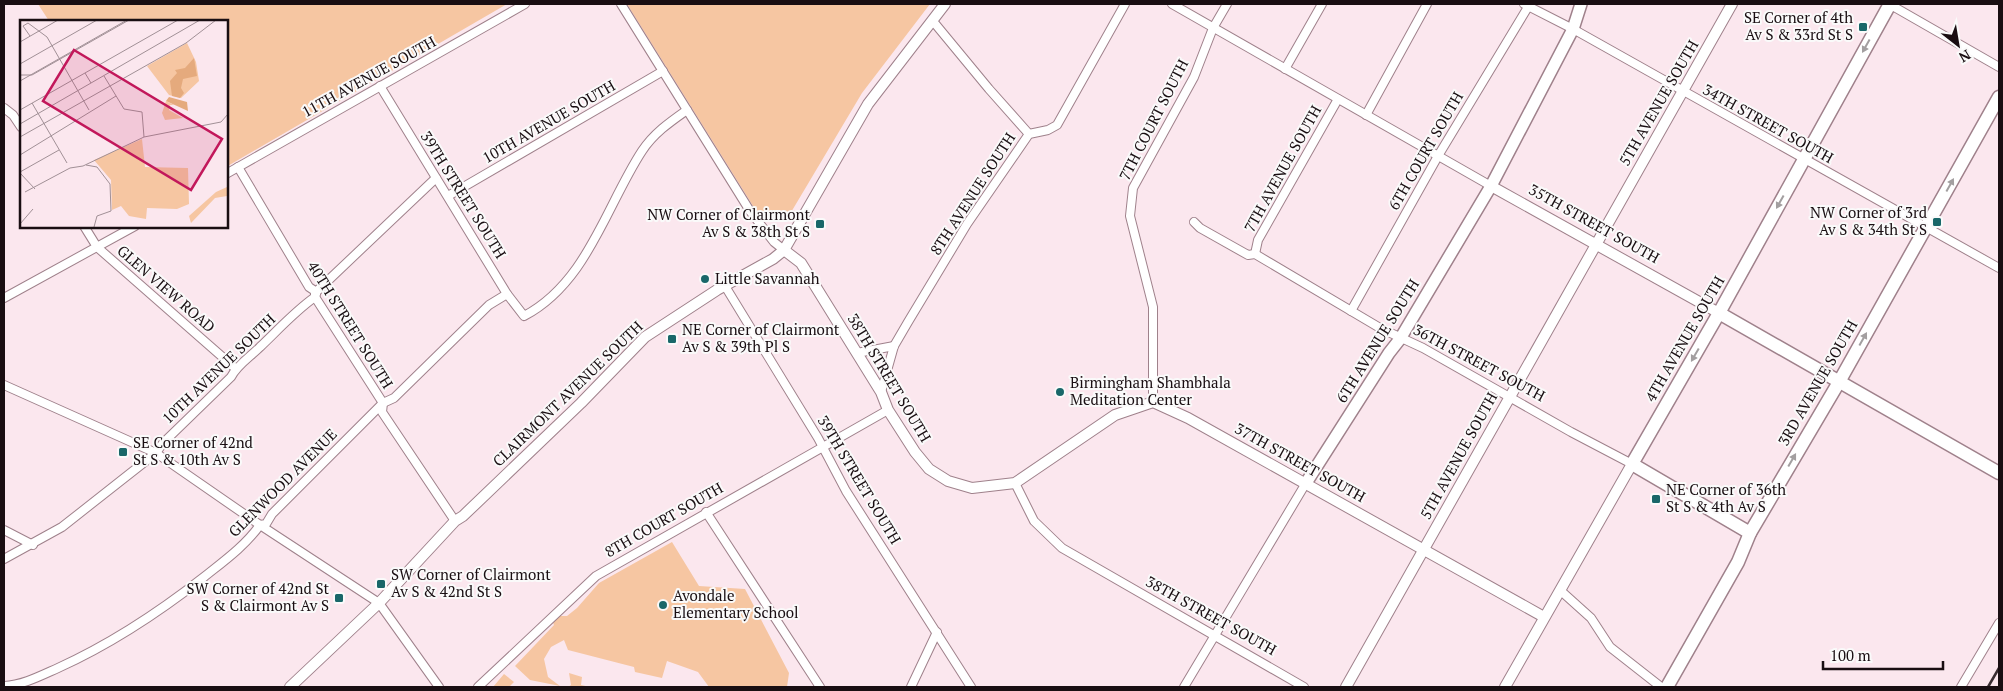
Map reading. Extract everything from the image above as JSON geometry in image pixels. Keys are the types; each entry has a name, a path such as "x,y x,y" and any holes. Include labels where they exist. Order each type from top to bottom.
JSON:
{"main road":[{"name":"6TH AVENUE SOUTH","path":"1306,483 1388,353 1400,339 1491,186 1573,29 1581,4"},
{"name":"4TH AVENUE SOUTH","path":"1632,464 1719,313 1890,4"},
{"name":"3RD AVENUE SOUTH","path":"1667,687 1738,562 1750,532 1839,382 1999,97"},
{"name":"35TH STREET SOUTH","path":"1719,313 1999,473"},
{"name":"36TH STREET SOUTH","path":"1632,464 1750,532"}],"street":[{"name":"11TH AVENUE SOUTH","path":"228,173 525,4"},
{"name":"38TH STREET SOUTH","path":"621,4 750,211 774,242 801,263 881,392 888,410 915,452 929,469 948,481 972,488 1015,482 1034,521 1062,548 1304,687"},
{"name":"CLAIRMONT AVENUE SOUTH","path":"290,687 379,603 455,521 463,516 581,403 645,337 725,286 773,260 784,250 868,104 945,4"},
{"name":"8TH AVENUE SOUTH","path":"881,392 894,346 967,224 1029,134 1048,130 1057,125 1125,4"},
{"name":"35TH STREET SOUTH","path":"1172,4 1491,186 1719,313"},
{"name":"7TH COURT SOUTH","path":"1153,402 1153,307 1130,216 1133,188 1194,77 1213,28 1227,4"},
{"path":"1285,68 1322,4"},
{"path":"1366,115 1427,4"},
{"name":"5TH AVENUE SOUTH","path":"1346,687 1732,4"},
{"path":"1890,4 1999,67"},
{"name":"34TH STREET SOUTH","path":"1526,5 1573,29 1999,268"},
{"name":"6TH COURT SOUTH","path":"1351,311 1526,5"},
{"path":"932,20 1029,134"},
{"name":"10TH AVENUE SOUTH","path":"448,196 664,71"},
{"name":"39TH STREET SOUTH","path":"380,86 507,294 524,316 540,308 561,287 588,251 642,150 660,129 688,110"},
{"name":"7TH AVENUE SOUTH","path":"1255,254 1258,240 1338,98"},
{"path":"4,108 13,115 20,126"},
{"name":"40TH STREET SOUTH","path":"238,167 309,287 315,291 315,297 383,403 382,412 455,521"},
{"name":"10TH AVENUE SOUTH","path":"4,559 62,527 156,453 169,436 230,377 235,368 259,349 304,305 315,297 317,291 436,178"},
{"name":"36TH STREET SOUTH","path":"1194,222 1200,228 1248,256 1255,254 1400,339 1423,348 1632,464"},
{"name":"GLEN VIEW ROAD","path":"85,228 97,247 235,368"},
{"path":"4,298 131,228"},
{"name":"39TH STREET SOUTH","path":"725,286 851,498 971,687"},
{"name":"GLENWOOD AVENUE","path":"4,686 19,685 97,650 163,609 224,561 252,536 260,525 266,524 272,514 383,403 394,398 489,304 507,294"},
{"path":"857,353 894,346"},
{"path":"4,385 156,453 260,525 379,603 439,687"},
{"path":"1015,482 1115,415 1153,402"},
{"name":"37TH STREET SOUTH","path":"1153,402 1188,418 1544,617"},
{"name":"8TH COURT SOUTH","path":"478,687 589,580 888,410"},
{"name":"4TH AVENUE SOUTH","path":"1505,687 1632,464"},
{"name":"6TH AVENUE SOUTH","path":"1184,687 1306,483"},
{"path":"706,512 820,687"},
{"path":"4,530 33,544"},
{"path":"1561,591 1591,618 1610,647 1660,687"},
{"path":"1961,687 1999,623"},
{"path":"911,687 937,632"}],"shaded area":[{"path":"38,4 507,4 228,166 228,20 48,20"},
{"path":"627,4 930,4 862,93 790,214 758,214"},
{"name":"Avondale Elementary School","path":"672,542 699,586 745,589 789,673 787,687 709,687 698,672 667,661 662,678 635,672 634,667 568,650 564,640 551,647 544,659 548,677 560,686 530,680 515,666 554,625 552,620 558,616 567,616 577,608 599,583"},
{"path":"569,673 582,677 581,685 590,687 568,687 571,685"},
{"path":"504,674 514,682 511,687 493,687"}],"railway":[{"path":"1988,687 1999,668"}],"place":[{"name":"SE Corner of 4th Av S & 33rd St S","path":"1863,27"},
{"name":"NW Corner of 3rd Av S & 34th St S","path":"1937,222"},
{"name":"NW Corner of Clairmont Av S & 38th St S","path":"820,224"},
{"name":"Little Savannah","path":"705,279"},
{"name":"NE Corner of Clairmont Av S & 39th Pl S","path":"672,339"},
{"name":"Birmingham Shambhala Meditation Center","path":"1060,392"},
{"name":"SE Corner of 42nd St S & 10th Av S","path":"123,452"},
{"name":"NE Corner of 36th St S & 4th Av S","path":"1656,499"},
{"name":"SW Corner of Clairmont Av S & 42nd St S","path":"381,584"},
{"name":"SW Corner of 42nd St S & Clairmont Av S","path":"339,598"},
{"name":"Avondale Elementary School","path":"663,605"}]}
